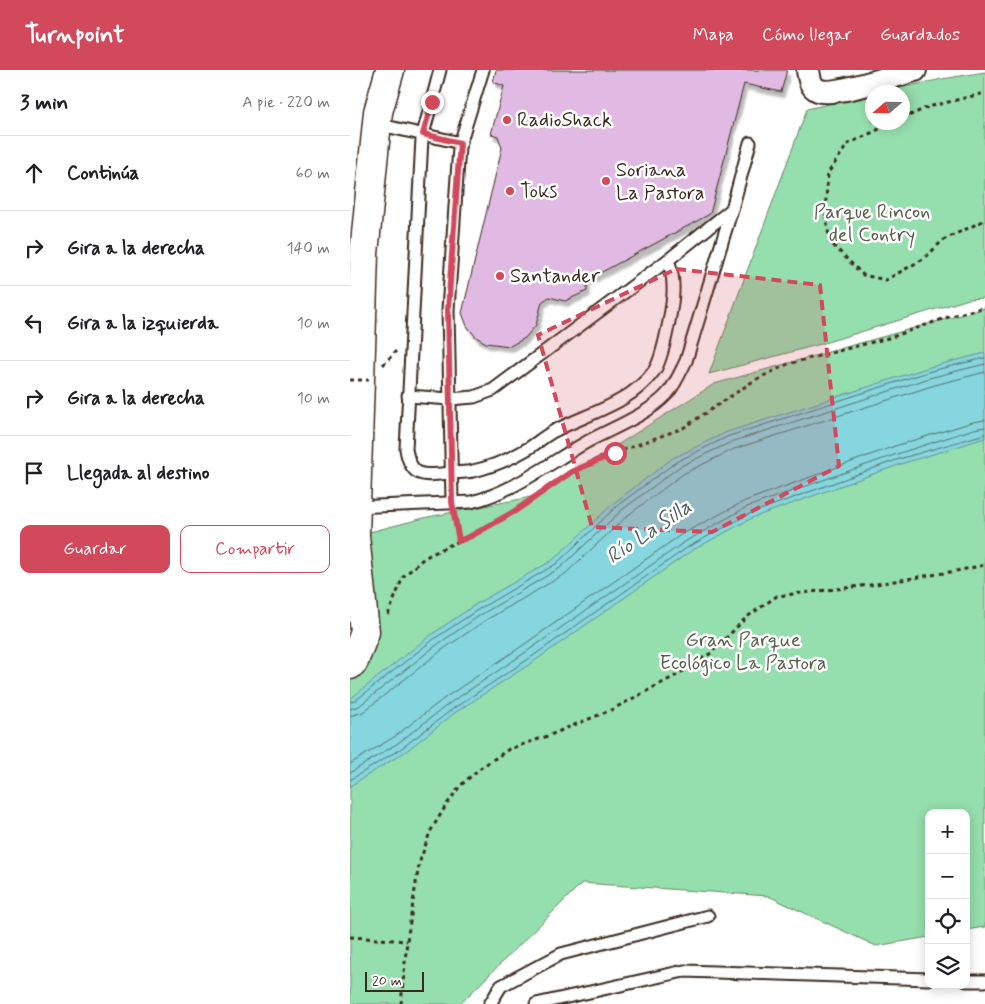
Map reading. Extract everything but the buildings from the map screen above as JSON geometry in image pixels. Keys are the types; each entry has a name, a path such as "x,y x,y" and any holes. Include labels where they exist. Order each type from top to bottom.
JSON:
{"main road":[{"path":"350,665 354,661 365,632 353,508 364,254 376,126 390,70"},
{"path":"350,200 365,143 376,126"}],"street":[{"path":"812,80 823,92 834,91 915,70"}],"lane":[{"path":"440,70 423,134 406,449 408,463 412,469 420,474 431,476 471,472 500,462 529,448 549,434 578,419 622,400 641,386 656,370 662,353 674,286 668,260"},
{"path":"452,502 448,310 460,143 483,70"},
{"path":"376,126 460,143"},
{"path":"353,508 471,502 489,497 641,413 666,394 677,380 686,361 750,143"},
{"path":"408,396 450,399 474,397 493,390 668,260 732,209"},
{"path":"490,1004 501,986 561,954 708,916"},
{"path":"536,1004 684,970 925,979"},
{"path":"970,981 985,981"}],"path":[{"path":"910,115 928,107 985,93"},
{"path":"877,130 848,144 828,173 825,212 830,242 863,274 886,280 924,258 942,240 985,220"},
{"path":"385,622 403,577 424,558 471,536 515,511 571,472 615,453 683,428 755,380 788,364 892,337 951,316 985,307"},
{"path":"381,367 411,335"},
{"path":"350,380 369,380 375,374"},
{"path":"452,502 459,541"},
{"path":"401,1004 407,941 419,864 430,832 460,786 479,769 508,749 545,737 611,710 677,675 711,653 747,617 777,596 870,585 985,565"},
{"path":"350,937 407,941"}],"highlighted area":[{"path":"676,269 820,285 839,466 712,532 592,527 538,335"}],"green space":[{"name":"Parque Rincon del Contry","path":"985,72 985,298 969,299 821,344 709,374 807,109 865,96 865,130 910,130 910,86"},
{"name":"Gran Parque Ecológico La Pastora","path":"985,308 985,927 970,929 970,809 925,809 925,938 876,946 768,896 582,883 460,1004 350,1004 350,537 428,517 536,496 714,384"}],"water":[{"name":"Río La Silla","path":"985,353 985,438 901,464 752,518 691,551 533,662 456,712 405,752 350,786 350,699 431,635 476,604 553,560 615,502 673,458 727,432 930,367"}],"place":[{"name":"RadioShack","path":"507,120"},
{"name":"Soriana La Pastora","path":"606,181"},
{"name":"Toks","path":"510,191"},
{"name":"Santander","path":"500,276"}],"route":[{"path":"432,102 423,134 460,143 448,310 452,502 459,541 515,511 571,472 615,453"}]}
